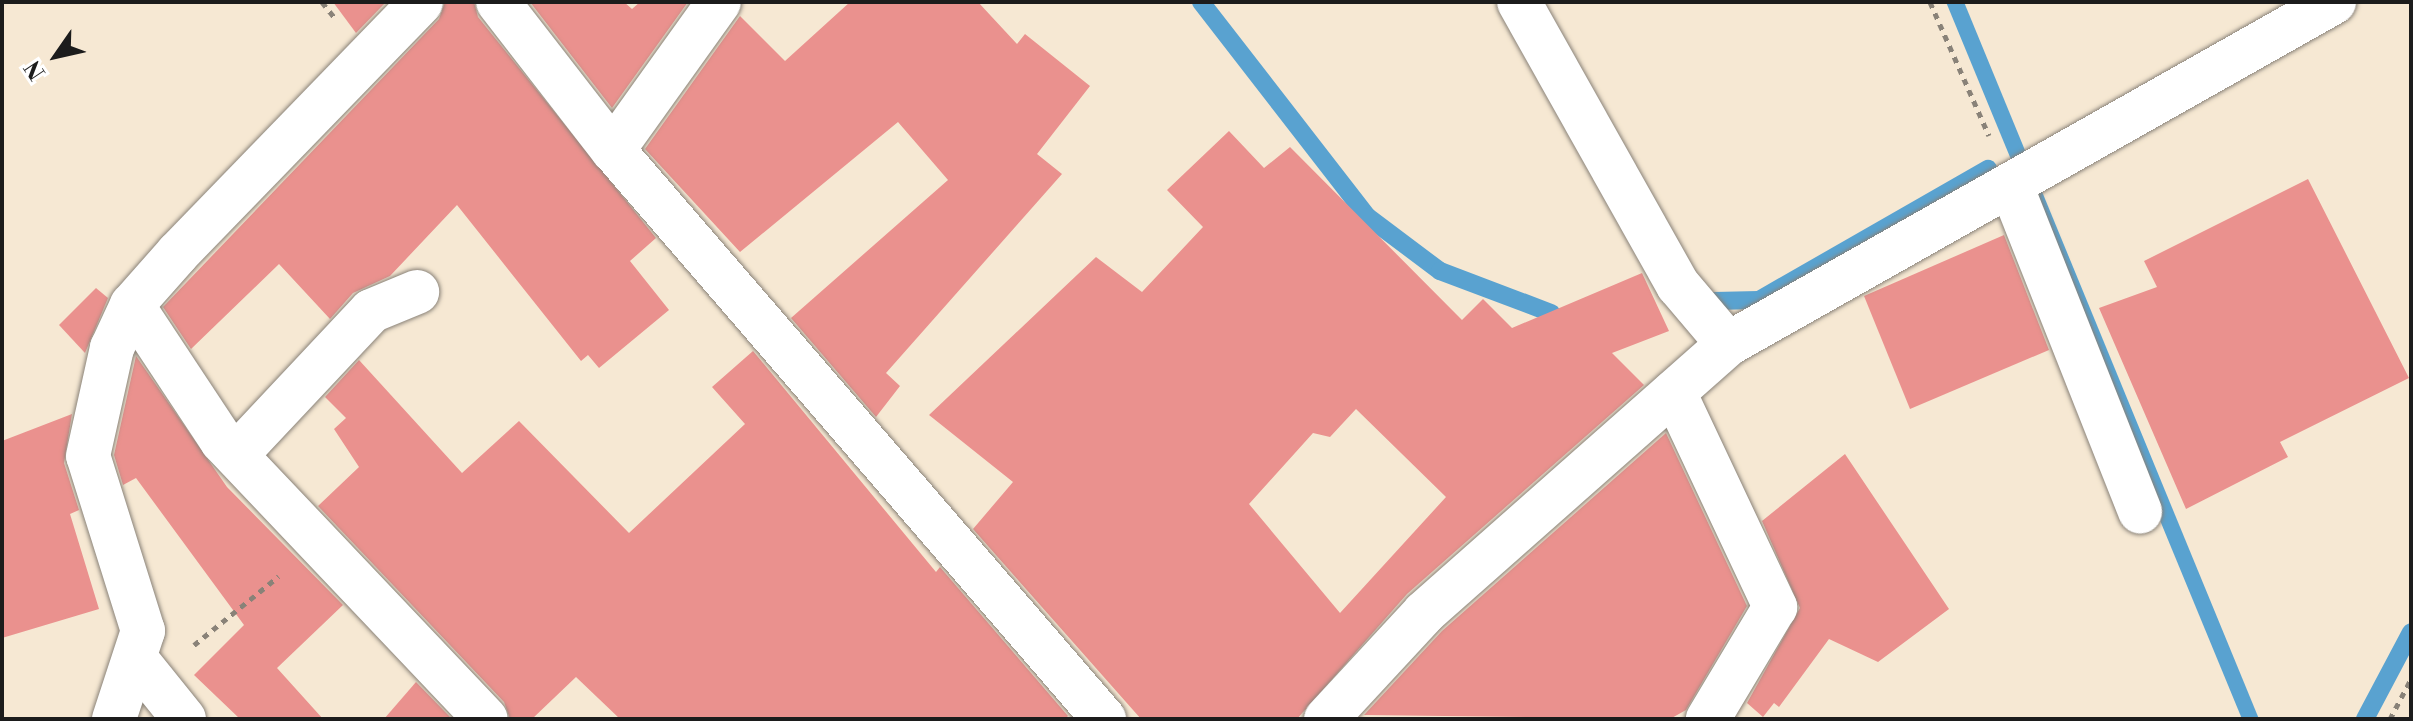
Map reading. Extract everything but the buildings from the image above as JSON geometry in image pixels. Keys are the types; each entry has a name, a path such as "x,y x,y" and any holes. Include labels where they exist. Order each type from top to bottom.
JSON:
{"street":[{"path":"114,719 143,631 88,456 94,405 132,305 421,2"},
{"path":"498,2 613,150 1104,719"},
{"path":"613,150 719,2"},
{"path":"1519,2 1678,285 1728,344"},
{"path":"1326,719 1424,613 1728,344 2026,180 2334,2"},
{"path":"2026,180 2140,512"},
{"path":"236,455 371,311 417,292"},
{"path":"132,305 192,402 236,455 486,719"},
{"path":"1674,392 1775,607 1708,719"},
{"path":"135,658 184,719"}],"path":[{"path":"1930,2 2026,180"},
{"path":"135,658 168,665 321,542"},
{"path":"2390,719 2411,679"}],"water":[{"path":"1946,2 1964,2 2259,719 2242,719"}],"waterway":[{"path":"1201,2 1368,217 1440,271 1551,313"},
{"path":"1714,301 1759,300 1988,169"},
{"path":"2365,719 2411,632"}]}
